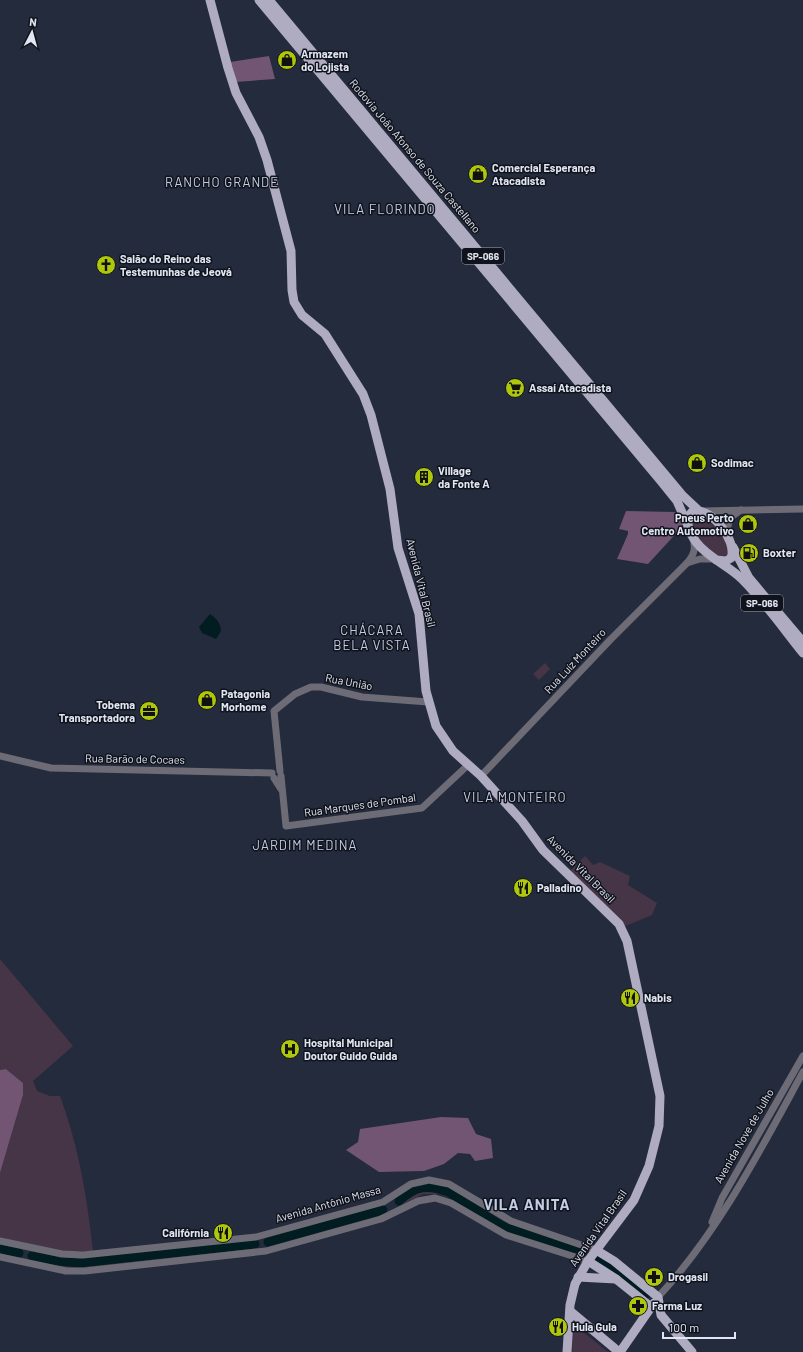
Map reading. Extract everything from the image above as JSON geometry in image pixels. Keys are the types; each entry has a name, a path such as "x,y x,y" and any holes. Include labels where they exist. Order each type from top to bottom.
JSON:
{"main road":[{"name":"Avenida Vital Brasil","path":"210,0 236,94 259,137 270,171 291,251 292,290 294,302 302,315 325,334 353,376 372,415 390,489 400,554 418,614 428,702 436,726 453,752 481,776 522,821 543,850 619,924 628,941 652,1053 660,1096 660,1112 654,1150 643,1181 623,1216 596,1250 578,1277 573,1291 570,1311 567,1352"},
{"name":"Rodovia João Afonso de Souza Castellano","path":"259,0 661,480 677,501 688,526"},
{"name":"Rodovia João Afonso de Souza Castellano","path":"269,0 682,495 700,511"},
{"path":"688,526 689,515 700,511"},
{"name":"SP-066","path":"700,511 716,521 726,534 749,578 803,642"},
{"name":"SP-066","path":"688,526 692,536 702,549 743,580 803,652"},
{"path":"715,559 729,560 733,554 732,546"},
{"name":"Avenida Antônio Massa","path":"596,1250 620,1265 658,1297"},
{"path":"588,1261 616,1279 651,1307"},
{"path":"578,1277 616,1279"},
{"path":"658,1297 661,1315 692,1352"},
{"name":"Avenida Nove de Julho","path":"620,1352 658,1297"},
{"path":"570,1311 620,1352"},
{"path":"644,1316 661,1315"}],"street":[{"path":"726,534 730,518 743,509"},
{"path":"700,511 803,509"},
{"name":"Rua Luíz Monteiro","path":"481,776 611,639 687,564 694,550 692,536"},
{"name":"Rua Luíz Monteiro","path":"687,564 700,559 715,559"},
{"name":"Rua União","path":"276,774 278,759 274,711 295,694 311,687 321,687 362,697 428,702"},
{"name":"Rua Barão de Cocaes","path":"0,756 51,768 276,774"},
{"name":"Rua Marques de Pombal","path":"276,774 281,789 286,826 422,808 468,765"},
{"name":"Avenida Nove de Julho","path":"710,1229 717,1208 803,1056"},
{"name":"Avenida Nove de Julho","path":"658,1297 671,1285 710,1229 758,1153 803,1072"},
{"name":"Avenida Antônio Massa","path":"0,1241 62,1254 83,1255 250,1238 383,1202 411,1184 429,1180 449,1184 511,1222 596,1250"},
{"path":"0,1257 66,1271 80,1271 266,1251 381,1219 418,1201 435,1198 451,1203 506,1235 588,1261"}],"shaded area":[{"path":"269,56 275,79 236,82 230,62"},
{"path":"626,511 675,512 682,521 682,527 648,564 617,559 628,534 628,531 619,529"},
{"path":"691,516 701,516 717,528 729,546 727,555 721,556 714,554 702,544 697,537"},
{"path":"210,614 218,621 221,628 221,631 216,639 202,633 199,627"},
{"path":"545,663 550,669 539,680 533,674"},
{"path":"585,856 593,865 600,862 630,876 628,885 657,903 652,915 623,927 570,871"},
{"path":"0,959 73,1046 33,1081 37,1091 50,1096 60,1096 67,1115 81,1173 93,1251 66,1252 0,1239 0,1173 23,1095 23,1083 6,1069 0,1070"},
{"path":"6,1069 23,1083 23,1095 0,1173 0,1070"},
{"path":"441,1117 468,1118 476,1134 491,1139 493,1158 475,1161 470,1154 458,1153 444,1164 424,1171 379,1172 346,1150 358,1142 360,1129"},
{"path":"433,1184 451,1191 511,1227 586,1249 581,1255 510,1233 455,1201 439,1194 423,1194 401,1205 394,1200 414,1187"},
{"path":"380,1207 389,1211 269,1246 266,1244 266,1238"},
{"path":"256,1240 258,1244 257,1249 91,1267 66,1268 30,1261 28,1257 32,1251 61,1257 82,1257"},
{"path":"0,1244 20,1249 21,1255 18,1258 0,1254"},
{"path":"596,1257 622,1273 646,1295 644,1297 610,1269 594,1260"},
{"path":"573,1324 608,1352 572,1352"}],"waterway":[{"path":"399,1201 416,1189 428,1187 441,1189 502,1226 581,1252"},
{"path":"268,1242 383,1210"},
{"path":"32,1256 57,1261 79,1263 255,1244"},
{"path":"0,1249 19,1253"},
{"path":"596,1259 612,1269 645,1295"}],"place":[{"name":"Armazem do Lojista","path":"287,60"},
{"name":"Comercial Esperança Atacadista","path":"478,174"},
{"name":"Salão do Reino das Testemunhas de Jeová","path":"106,265"},
{"name":"Assaí Atacadista","path":"515,388"},
{"name":"Sodimac","path":"697,463"},
{"name":"Village da Fonte A","path":"424,477"},
{"name":"Pneus Perto Centro Automotivo","path":"748,524"},
{"name":"Boxter","path":"749,553"},
{"name":"Patagonia Morhome","path":"207,700"},
{"name":"Tobema Transportadora","path":"149,711"},
{"name":"Palladino","path":"523,888"},
{"name":"Nabis","path":"630,998"},
{"name":"Hospital Municipal Doutor Guido Guida","path":"290,1049"},
{"name":"Califórnia","path":"223,1233"},
{"name":"Drogasil","path":"654,1277"},
{"name":"Farma Luz","path":"638,1306"},
{"name":"Hula Gula","path":"558,1327"}],"district":[{"name":"RANCHO GRANDE","path":"222,182"},
{"name":"VILA FLORINDO","path":"385,209"},
{"name":"CHÁCARA BELA VISTA","path":"372,638"},
{"name":"VILA MONTEIRO","path":"515,797"},
{"name":"JARDIM MEDINA","path":"305,845"},
{"name":"VILA ANITA","path":"527,1205"}]}
